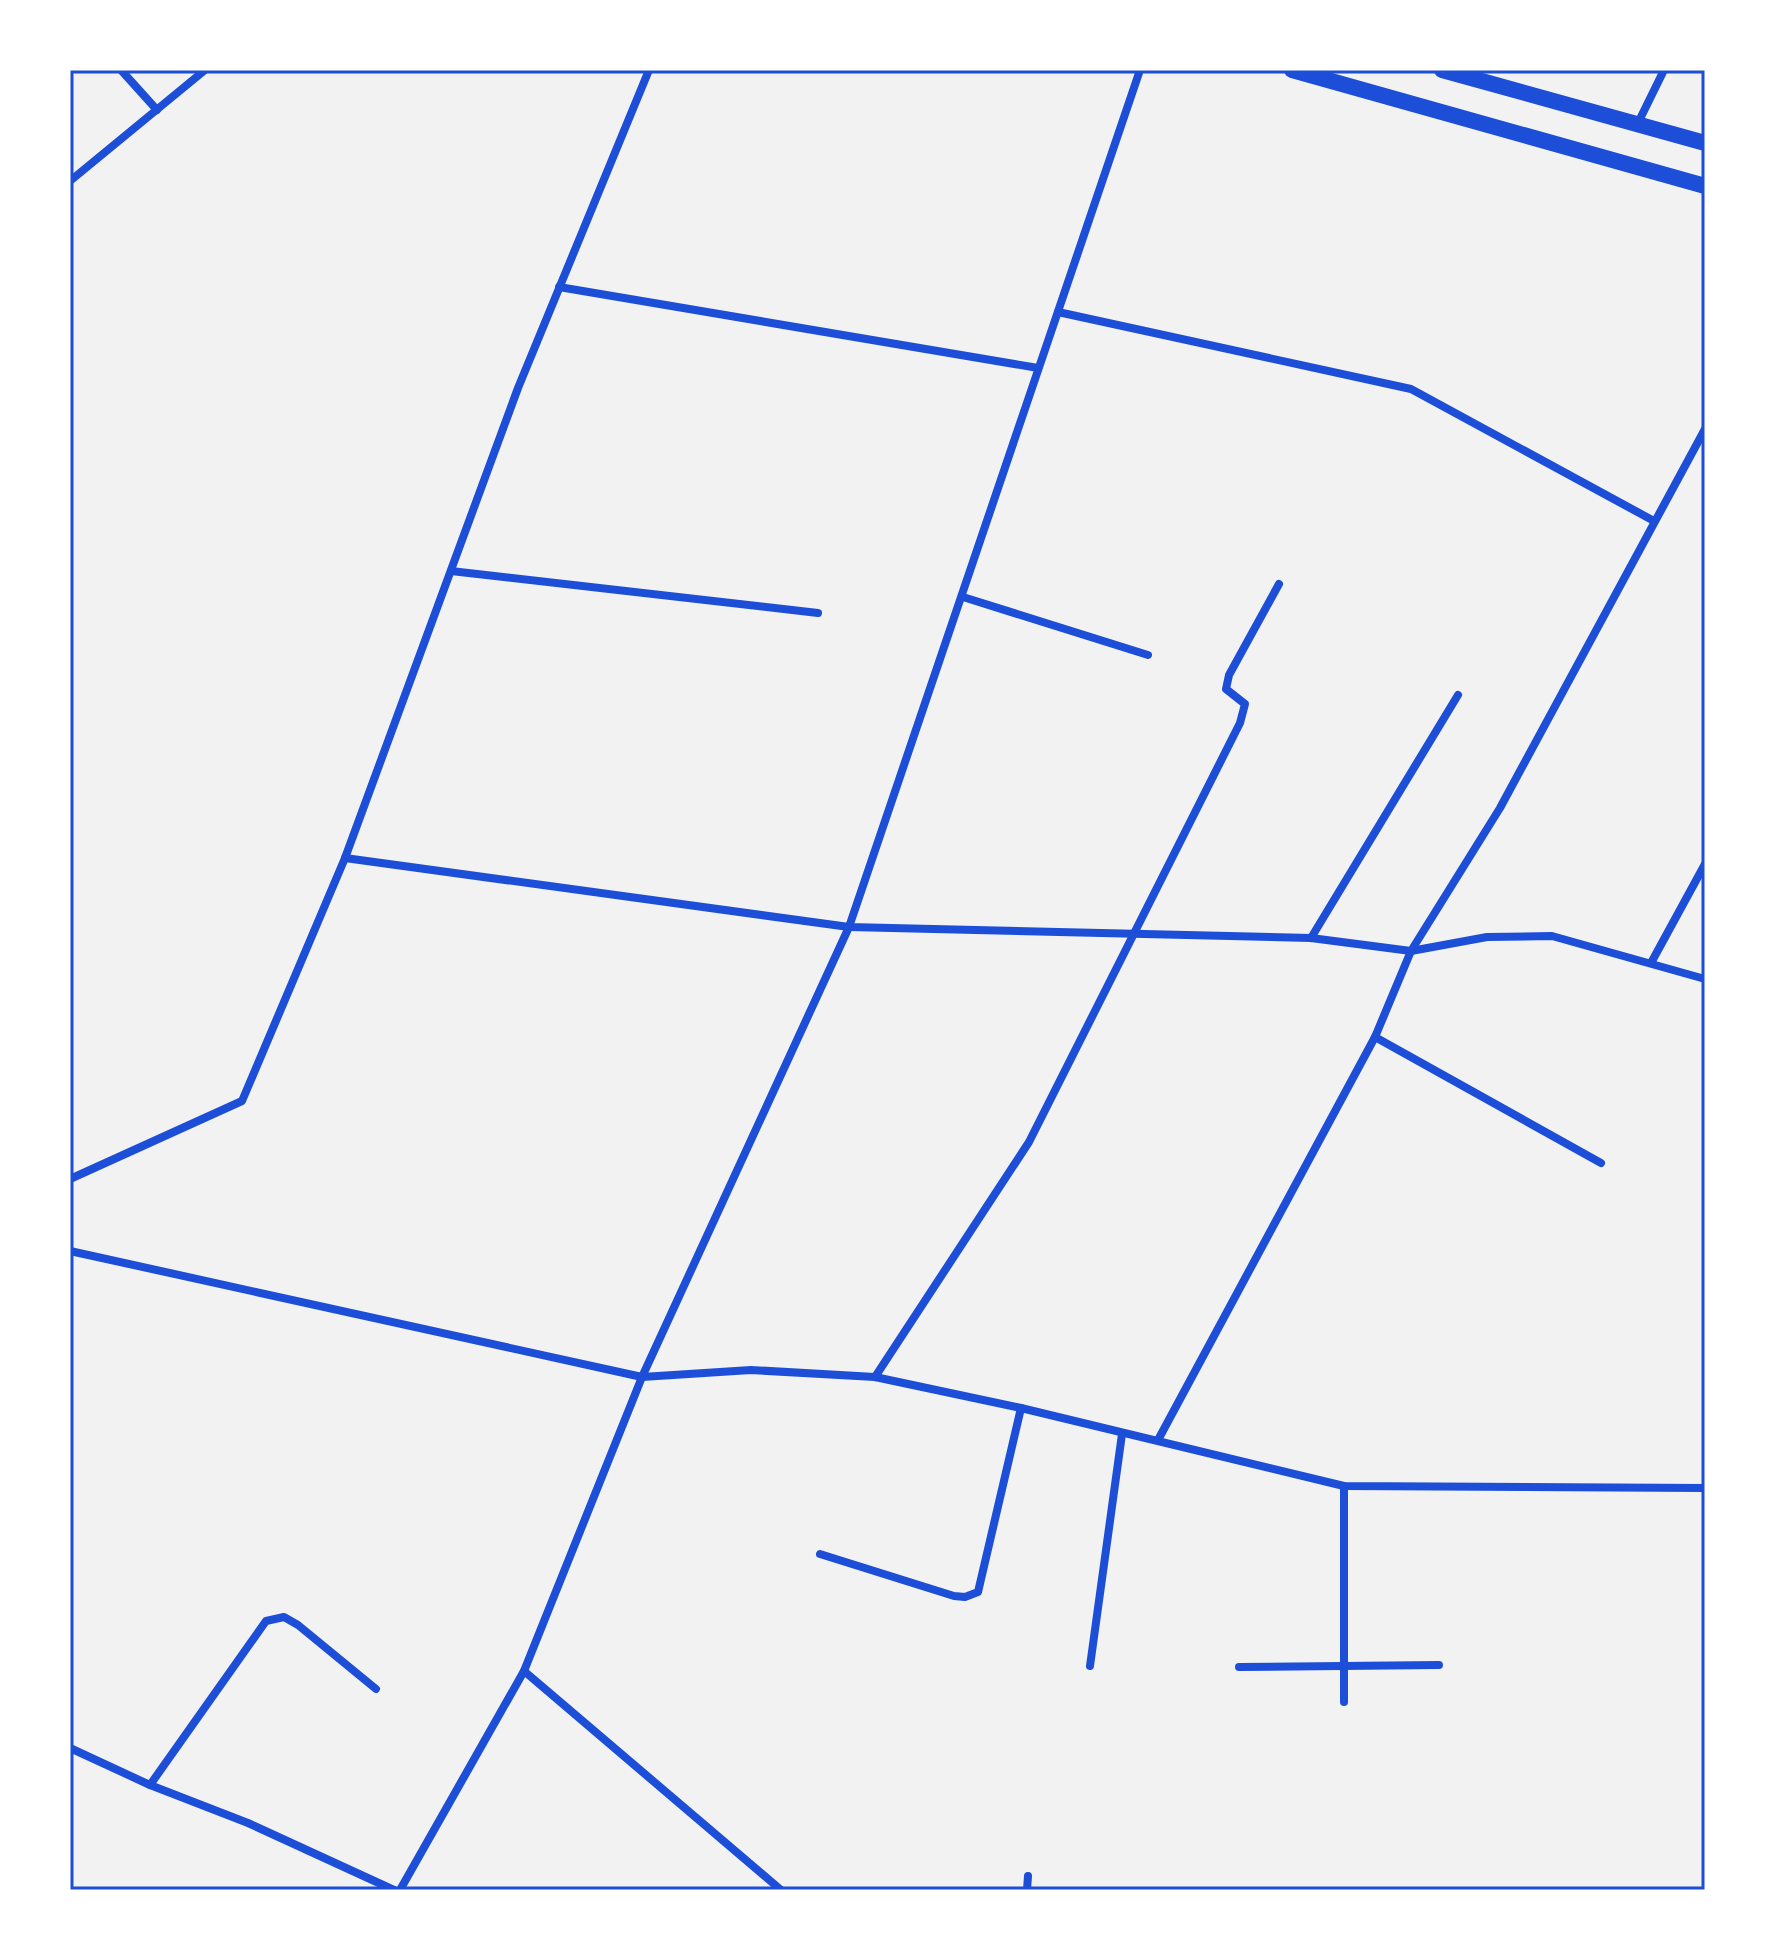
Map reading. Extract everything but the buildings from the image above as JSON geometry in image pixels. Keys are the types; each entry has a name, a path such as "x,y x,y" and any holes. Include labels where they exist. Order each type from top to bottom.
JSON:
{"main road":[{"path":"1292,70 1705,186"},
{"path":"1442,70 1705,143"}],"street":[{"path":"121,70 157,110"},
{"path":"70,181 205,70"},
{"path":"70,1179 242,1101 345,858 559,287 649,70"},
{"path":"400,1890 524,1671 642,1377 849,927 1140,70"},
{"path":"1638,124 1664,70"},
{"path":"559,287 1038,368"},
{"path":"1058,312 1411,389 1654,521"},
{"path":"1158,1440 1375,1037 1411,951 1500,808 1705,429"},
{"path":"451,571 818,613"},
{"path":"875,1377 1029,1142 1240,723 1245,704 1226,689 1229,675 1279,584"},
{"path":"963,597 1148,655"},
{"path":"1311,938 1458,695"},
{"path":"345,858 849,927 1311,938 1411,951 1487,937 1552,936 1705,979"},
{"path":"1651,963 1705,864"},
{"path":"1375,1037 1601,1163"},
{"path":"70,1251 642,1377 751,1370 875,1377 1021,1408 1344,1486 1705,1488"},
{"path":"820,1554 954,1596 965,1597 978,1592 1021,1408"},
{"path":"1090,1666 1122,1434"},
{"path":"1344,1486 1344,1702"},
{"path":"150,1785 266,1621 284,1617 298,1625 376,1689"},
{"path":"1239,1667 1439,1665"},
{"path":"524,1671 781,1890"},
{"path":"70,1748 150,1785 248,1823 394,1890"},
{"path":"1027,1890 1028,1876"}]}
